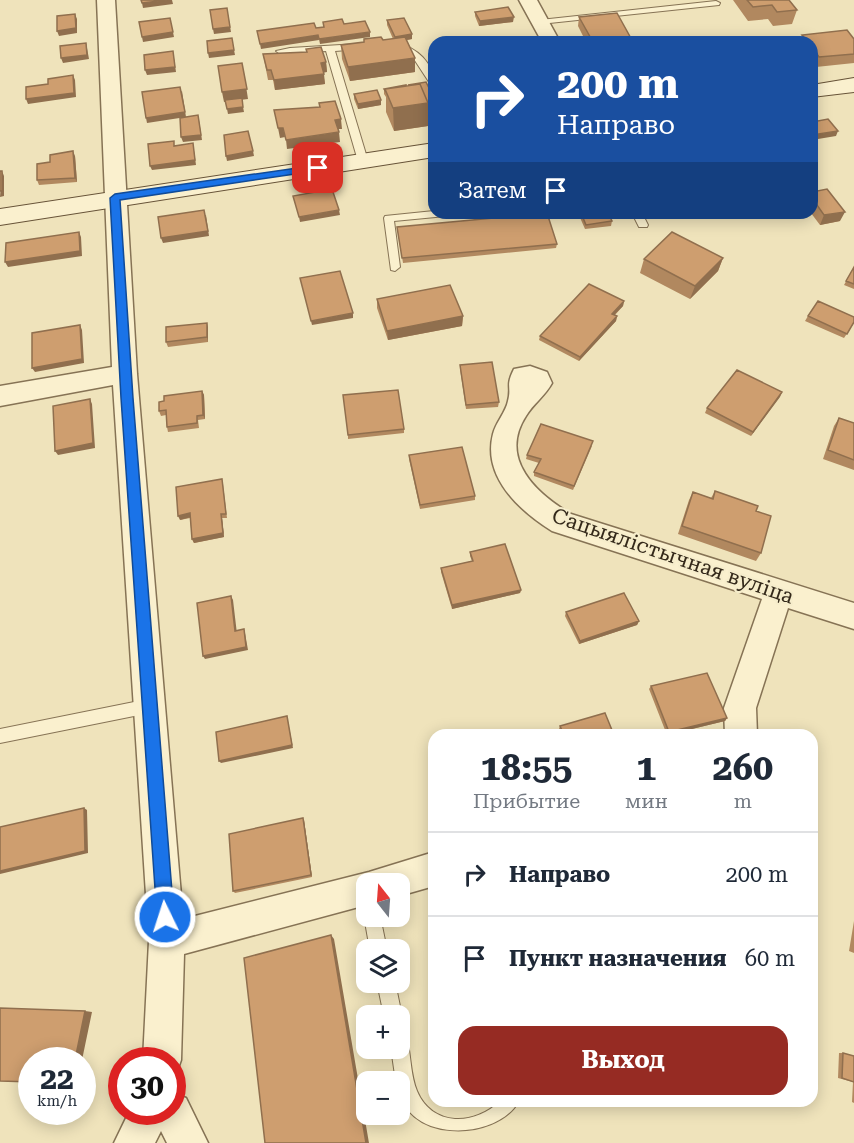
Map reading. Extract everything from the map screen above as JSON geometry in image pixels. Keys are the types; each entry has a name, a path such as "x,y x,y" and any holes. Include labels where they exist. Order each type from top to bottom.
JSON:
{"main road":[{"path":"818,90 854,84"},
{"path":"0,217 428,151"}],"street":[{"path":"106,0 125,374 167,941 163,1047"},
{"path":"528,0 548,36"},
{"path":"0,396 125,374"},
{"name":"Сацыялістычная вуліца","path":"521,404 511,419 506,437 505,462 510,476 533,505 562,523 854,616"},
{"path":"741,729 740,708 779,592"},
{"path":"410,876 428,871"},
{"path":"167,941 356,891"},
{"path":"134,1143 143,1125"},
{"path":"179,1125 188,1143"}],"lane":[{"path":"540,22 716,3"},
{"path":"385,44 403,46 418,54 428,72"},
{"path":"280,51 311,47 330,50 370,45"},
{"path":"330,50 363,161"},
{"path":"395,267 389,218 428,215"},
{"path":"640,219 643,225"},
{"path":"0,736 149,706"},
{"path":"402,1059 410,1098 427,1119 455,1131 486,1125 507,1107"}],"building":[{"path":"141,0 167,0 142,3"},
{"path":"747,0 789,0 797,10 777,12 772,5 753,7"},
{"path":"508,7 514,17 480,21 475,12"},
{"path":"227,8 230,27 213,29 210,10"},
{"path":"617,13 630,36 590,36 579,17"},
{"path":"75,14 76,28 57,31 57,16"},
{"path":"170,18 173,32 142,37 139,22"},
{"path":"404,18 412,34 395,37 387,20"},
{"path":"342,19 344,24 365,21 370,32 319,39 318,35 260,44 257,31 314,23 316,28 324,27 323,22"},
{"path":"847,30 854,39 854,54 819,57 818,36 802,35"},
{"path":"381,37 383,40 405,37 415,58 348,67 341,45"},
{"path":"232,38 234,50 208,53 207,41"},
{"path":"86,43 87,55 61,58 60,46"},
{"path":"321,47 326,62 321,63 324,74 274,80 271,70 267,70 263,54 307,52 306,49"},
{"path":"173,51 175,67 145,70 144,55"},
{"path":"242,63 247,89 222,92 218,66"},
{"path":"73,75 74,93 26,99 26,87 48,84 48,79"},
{"path":"426,82 428,103 420,84 408,85"},
{"path":"420,84 428,103 393,108 385,89"},
{"path":"180,87 185,112 146,118 142,92"},
{"path":"377,90 381,100 358,104 354,94"},
{"path":"242,98 243,107 227,109 225,100"},
{"path":"335,101 341,119 335,120 339,132 286,140 283,128 278,128 274,110 320,107 319,103"},
{"path":"198,115 201,135 181,137 180,118"},
{"path":"828,119 838,131 818,134 818,121"},
{"path":"248,131 253,151 226,156 224,135"},
{"path":"174,141 174,146 193,143 195,160 150,166 148,144"},
{"path":"73,151 75,178 37,180 37,164 50,162 50,155"},
{"path":"0,171 2,171 2,191 0,191"},
{"path":"332,189 339,210 299,217 293,196"},
{"path":"827,189 845,212 824,215 818,206 818,191"},
{"path":"204,210 208,231 161,238 158,217"},
{"path":"483,219 549,219 557,244 402,258 397,227"},
{"path":"584,219 611,219 612,221 586,225"},
{"path":"79,232 80,251 5,262 6,243"},
{"path":"672,232 723,258 695,286 644,259"},
{"path":"854,267 854,284 846,281"},
{"path":"340,271 353,313 311,321 300,278"},
{"path":"589,284 624,301 612,314 617,316 580,357 540,336"},
{"path":"450,285 463,316 387,331 377,299"},
{"path":"818,301 854,317 854,322 847,334 808,316"},
{"path":"207,323 207,337 166,342 166,327"},
{"path":"80,325 82,359 32,368 32,333"},
{"path":"492,362 499,402 466,405 460,365"},
{"path":"737,370 782,392 753,432 707,408"},
{"path":"398,390 404,429 348,435 343,395"},
{"path":"202,391 203,415 197,416 197,423 167,427 166,410 159,411 159,402 164,401 164,396"},
{"path":"90,399 93,443 55,451 53,406"},
{"path":"839,418 854,423 854,460 828,450"},
{"path":"541,424 593,441 574,486 534,472 541,459 527,455"},
{"path":"462,447 475,496 420,505 409,455"},
{"path":"222,479 226,514 221,514 223,533 192,539 190,513 178,516 176,487"},
{"path":"715,491 758,506 756,511 771,516 761,553 682,526 693,492 713,499"},
{"path":"505,544 521,590 452,605 441,568 473,561 470,552"},
{"path":"624,593 639,621 580,641 566,612"},
{"path":"231,596 235,631 244,629 246,647 203,656 197,603"},
{"path":"707,673 727,718 681,729 668,729 651,686"},
{"path":"605,713 612,729 561,729 560,726"},
{"path":"287,716 292,745 219,761 216,732"},
{"path":"84,808 85,851 0,871 0,827"},
{"path":"303,818 311,875 233,891 229,834"},
{"path":"331,935 356,1084 356,1125 363,1125 366,1143 265,1143 244,958"},
{"path":"0,1008 85,1011 78,1047 18,1047 18,1082 0,1081"},
{"path":"843,1053 854,1056 854,1082 842,1078"}],"route":[{"path":"165,917 127,398 115,198 318,168"}]}
